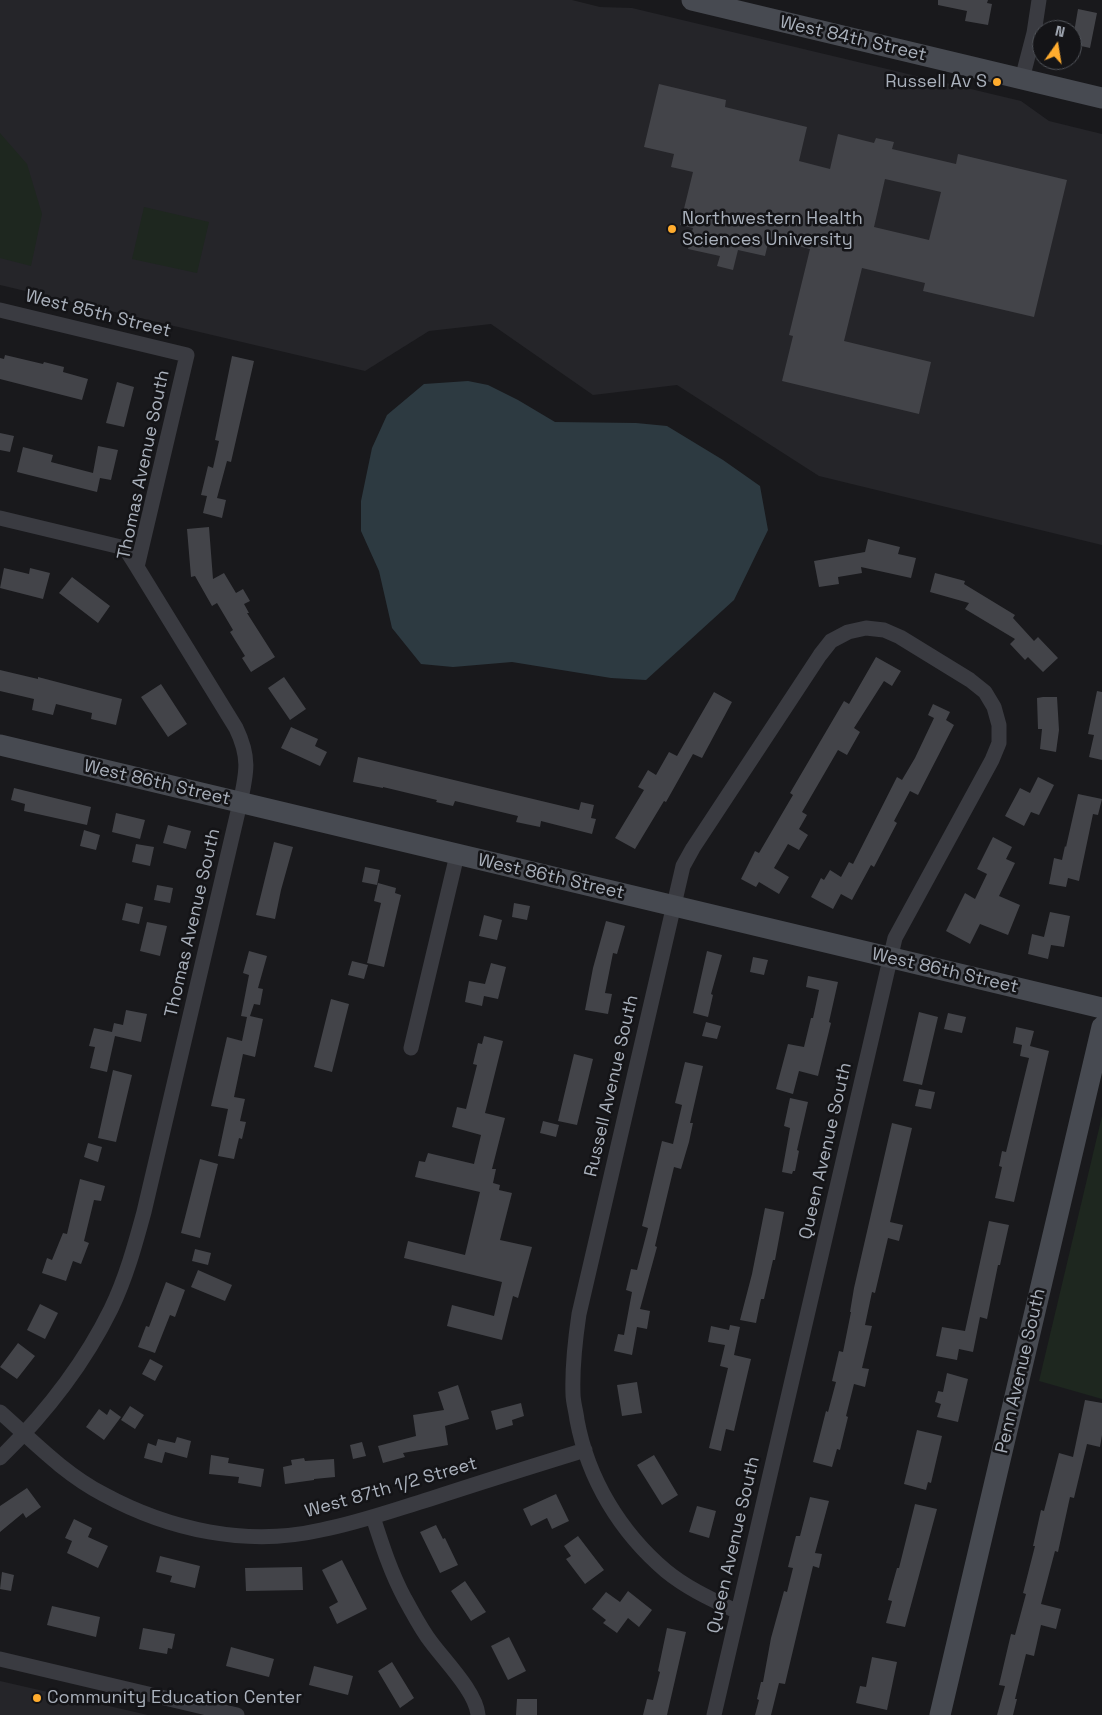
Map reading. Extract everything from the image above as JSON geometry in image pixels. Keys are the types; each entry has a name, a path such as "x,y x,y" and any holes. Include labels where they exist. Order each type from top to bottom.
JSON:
{"street":[{"name":"West 84th Street","path":"692,0 1102,98"},
{"path":"1022,79 1034,33 1039,0"},
{"name":"West 85th Street","path":"0,310 187,355"},
{"name":"Thomas Avenue South","path":"0,1458 25,1434 58,1395 87,1354 111,1308 130,1261 144,1212 245,783 244,745 236,728 137,567 187,355"},
{"path":"0,518 125,548 137,567"},
{"name":"Russell Avenue South","path":"738,1612 701,1595 667,1571 638,1544 612,1511 593,1475 580,1436 573,1396 573,1354 580,1314 683,866 820,654 831,641 848,632 866,628 884,630 922,650"},
{"name":"Queen Avenue South","path":"714,1715 895,938 992,760 999,743 999,725 994,707 985,692 970,680 922,650"},
{"name":"West 86th Street","path":"0,745 1102,1008"},
{"path":"411,1048 457,855"},
{"name":"Penn Avenue South","path":"940,1715 1102,1027"},
{"name":"West 87th 1/2 Street","path":"0,1412 63,1468 101,1494 142,1514 185,1528 230,1535 275,1537 320,1531 372,1517 585,1450"},
{"path":"372,1517 385,1553 405,1598 429,1640 470,1692 478,1715"},
{"path":"0,1658 237,1715"}],"shaded area":[{"name":"Northwestern Health Sciences University","path":"0,0 572,0 600,7 632,8 1021,101 1049,121 1102,134 1102,545 819,476 677,385 593,395 491,324 429,331 365,371 0,285"},
{"path":"0,133 27,164 42,214 31,266 0,258"},
{"path":"144,207 209,222 197,273 132,259"},
{"path":"468,381 488,385 555,422 636,423 667,426 723,460 760,486 768,530 734,600 646,680 611,678 512,662 453,667 421,664 392,628 379,571 361,531 361,501 372,448 387,415 424,384"},
{"path":"1102,1116 1102,1399 1039,1381"},
{"name":"Community Education Center","path":"0,1681 148,1715 0,1715"}],"building":[{"path":"938,0 988,0 987,3 992,4 988,25 965,21 967,11 938,5"},
{"path":"1078,9 1097,13 1090,48 1082,46 1082,20 1076,20"},
{"path":"659,84 726,100 725,107 807,127 799,161 830,169 838,134 874,143 876,138 894,142 892,149 956,164 958,154 1067,180 1034,317 923,291 925,283 862,268 844,341 931,362 919,414 782,381 793,336 789,335 810,249 769,239 765,256 738,250 733,270 717,266 720,256 688,249 693,228 680,225 693,172 671,167 674,154 644,147","holes":["885,179 941,192 929,240 874,227"]},
{"path":"5,355 64,367 63,372 88,379 82,400 0,379 0,358 4,359"},
{"path":"232,356 254,361 231,462 227,461 217,498 226,500 222,518 203,513 207,496 201,495 208,466 213,468 219,441 215,440"},
{"path":"117,382 134,387 124,427 106,423"},
{"path":"0,433 14,436 10,452 0,450"},
{"path":"98,446 118,450 111,480 100,478 97,492 17,472 23,447 53,455 51,462 93,473"},
{"path":"209,527 213,579 224,573 236,593 243,589 250,601 244,604 249,613 247,613 275,657 251,672 242,658 245,656 230,632 233,630 217,603 212,606 195,576 191,577 187,529"},
{"path":"868,539 900,547 898,554 916,558 911,578 861,567 862,573 838,577 839,584 819,587 814,561 865,552"},
{"path":"4,568 29,574 30,568 50,573 43,599 0,588"},
{"path":"935,573 965,581 964,584 1015,615 1013,618 1034,641 1038,637 1058,658 1043,672 1028,657 1025,660 1010,644 1015,639 965,609 969,603 930,592"},
{"path":"72,577 110,606 98,623 59,593"},
{"path":"876,657 901,671 892,686 884,681 854,728 860,732 847,755 838,750 802,812 807,815 799,829 808,835 799,850 788,844 774,868 789,877 779,894 759,882 756,887 741,879 755,851 759,853 793,795 790,793 844,701 849,704"},
{"path":"0,670 38,679 38,677 122,699 116,725 91,719 92,713 56,704 53,715 32,710 34,699 0,691"},
{"path":"284,677 306,709 290,720 268,688"},
{"path":"161,684 187,724 168,737 141,697"},
{"path":"1097,691 1102,692 1102,760 1089,757 1094,735 1088,734"},
{"path":"714,692 732,702 702,758 693,754 666,802 664,801 635,849 615,838 644,790 638,787 648,770 656,775 669,752 677,756"},
{"path":"1057,697 1059,730 1056,752 1040,749 1042,729 1038,729 1037,698"},
{"path":"933,704 950,712 946,720 954,725 918,795 910,791 894,821 897,823 874,867 871,865 852,900 841,894 833,909 811,897 821,878 824,880 830,870 841,877 849,862 853,864 897,777 902,780 915,758 934,718 928,715"},
{"path":"291,727 318,739 315,746 327,752 320,766 281,748"},
{"path":"358,757 579,810 581,802 594,805 591,818 596,819 592,834 541,821 540,827 516,822 518,816 455,801 453,806 436,802 437,800 383,787 353,782"},
{"path":"1038,777 1054,785 1039,815 1031,812 1024,826 1005,816 1020,788 1030,793"},
{"path":"14,788 91,807 87,825 24,811 25,804 11,800"},
{"path":"1078,794 1102,799 1098,815 1093,814 1079,881 1068,878 1066,887 1049,884 1054,858 1062,860"},
{"path":"116,813 145,820 140,839 112,832"},
{"path":"168,825 191,831 186,849 163,843"},
{"path":"84,830 100,835 96,850 80,846"},
{"path":"993,837 1012,847 1006,859 1015,863 999,896 1020,905 1008,935 980,924 970,944 946,931 965,893 975,899 987,874 977,869"},
{"path":"274,842 293,847 275,919 256,915"},
{"path":"136,844 154,847 150,866 132,862"},
{"path":"365,867 380,870 377,885 362,882"},
{"path":"378,883 396,888 395,893 401,895 384,967 367,963 381,903 374,901"},
{"path":"157,885 173,888 170,903 154,900"},
{"path":"126,903 143,907 139,924 122,920"},
{"path":"514,903 530,906 527,920 512,917"},
{"path":"1050,912 1070,916 1064,947 1051,945 1048,959 1028,954 1032,934 1044,937"},
{"path":"484,915 502,920 497,940 479,936"},
{"path":"606,921 625,926 617,954 613,953 605,993 612,994 608,1014 585,1010 593,968"},
{"path":"147,922 167,926 160,956 140,951"},
{"path":"249,951 267,956 258,988 263,989 260,1005 254,1004 250,1016 263,1019 255,1057 243,1054 234,1097 245,1099 240,1121 246,1122 242,1139 239,1138 234,1159 218,1156 228,1109 211,1106 227,1037 242,1041 247,1017 241,1016 249,975 243,973"},
{"path":"707,951 722,955 711,994 713,995 708,1017 693,1013"},
{"path":"753,957 768,960 764,975 750,972"},
{"path":"352,961 368,965 364,979 348,975"},
{"path":"491,963 506,967 498,999 484,996 482,1006 465,1002 469,981 485,984"},
{"path":"808,976 838,982 829,1022 831,1023 818,1076 799,1071 793,1094 776,1089 788,1044 804,1047 811,1018 813,1018 819,990 806,987"},
{"path":"331,999 349,1004 332,1072 314,1067"},
{"path":"126,1010 147,1014 141,1042 115,1036 107,1072 90,1068 95,1047 89,1046 94,1028 112,1032 114,1023 123,1025"},
{"path":"919,1012 938,1017 922,1085 903,1081"},
{"path":"948,1013 966,1017 962,1033 944,1029"},
{"path":"706,1022 721,1026 717,1039 702,1036"},
{"path":"1016,1027 1034,1031 1030,1046 1049,1051 1014,1202 995,1198 1002,1167 999,1166 1002,1151 1006,1152 1029,1058 1020,1056 1022,1045 1013,1043"},
{"path":"484,1036 503,1041 485,1113 505,1118 492,1169 496,1169 493,1183 500,1185 499,1190 512,1193 500,1240 532,1247 518,1298 513,1296 502,1340 447,1326 452,1305 494,1316 502,1282 404,1258 408,1241 465,1255 480,1192 415,1177 419,1161 425,1162 428,1153 474,1164 481,1135 452,1127 457,1107 466,1109 477,1065 473,1064 478,1043 482,1044"},
{"path":"574,1054 593,1059 577,1125 558,1121"},
{"path":"685,1062 703,1066 690,1123 693,1123 681,1169 674,1167 655,1246 657,1247 640,1309 650,1311 647,1329 637,1327 632,1355 614,1351 618,1334 624,1335 632,1292 626,1290 631,1269 637,1270 648,1228 642,1226 662,1141 673,1144 682,1105 675,1103"},
{"path":"113,1070 132,1075 116,1142 98,1138"},
{"path":"919,1089 935,1092 931,1109 915,1106"},
{"path":"790,1098 808,1102 797,1150 799,1151 795,1171 792,1174 782,1172 790,1128 784,1126"},
{"path":"543,1121 559,1125 556,1137 540,1133"},
{"path":"892,1123 912,1128 890,1222 903,1225 899,1241 888,1238 875,1293 872,1292 865,1325 872,1326 862,1368 869,1369 865,1387 854,1384 840,1450 837,1449 832,1467 813,1462 826,1411 828,1412 836,1382 832,1381 839,1351 843,1352 854,1288"},
{"path":"88,1143 102,1147 98,1162 84,1157"},
{"path":"200,1159 218,1164 200,1238 181,1233"},
{"path":"80,1179 105,1186 101,1201 94,1200 84,1241 89,1243 81,1264 73,1261 66,1281 42,1273 47,1258 52,1260 63,1233 67,1234"},
{"path":"765,1208 784,1212 775,1260 773,1260 764,1299 761,1299 756,1323 740,1320 752,1274"},
{"path":"989,1221 1009,1225 1000,1265 998,1265 987,1319 980,1317 973,1352 959,1349 957,1360 936,1356 942,1327 965,1331"},
{"path":"195,1249 211,1253 208,1265 192,1261"},
{"path":"198,1270 232,1285 225,1301 191,1287"},
{"path":"166,1282 185,1290 175,1317 170,1315 155,1353 138,1347 146,1326 149,1327"},
{"path":"40,1304 58,1313 45,1339 27,1330"},
{"path":"730,1325 740,1327 734,1355 751,1359 734,1431 726,1429 721,1451 709,1448 728,1368 720,1366 725,1345 708,1342 711,1326 729,1330"},
{"path":"18,1343 35,1356 17,1379 0,1367"},
{"path":"150,1359 163,1366 155,1381 142,1374"},
{"path":"947,1373 968,1379 958,1422 937,1417 941,1404 935,1402 938,1391 943,1392"},
{"path":"637,1382 642,1413 622,1416 617,1385"},
{"path":"458,1385 469,1419 445,1426 448,1445 403,1453 405,1457 383,1463 378,1446 416,1436 413,1415 444,1410 438,1392"},
{"path":"1085,1400 1102,1403 1102,1435 1100,1447 1087,1444 1074,1498 1070,1497 1058,1552 1055,1551 1041,1604 1061,1609 1056,1629 1041,1625 1034,1656 1026,1654 1013,1715 997,1715 1005,1686 999,1685 1011,1634 1015,1635 1026,1594 1023,1593 1035,1546 1033,1546 1041,1510 1044,1511 1059,1453 1073,1457"},
{"path":"521,1403 524,1416 512,1420 513,1425 496,1430 491,1411"},
{"path":"130,1406 144,1415 135,1429 121,1420"},
{"path":"99,1409 107,1415 110,1409 121,1417 104,1440 86,1427"},
{"path":"917,1430 942,1436 931,1483 928,1482 926,1490 904,1484"},
{"path":"177,1437 191,1441 187,1458 165,1452 162,1463 144,1458 148,1443 156,1446 158,1439 175,1443"},
{"path":"362,1442 366,1456 353,1459 350,1445"},
{"path":"211,1455 229,1458 228,1463 264,1469 261,1487 238,1483 239,1477 209,1474"},
{"path":"654,1455 678,1495 662,1505 637,1465"},
{"path":"304,1458 305,1461 334,1459 335,1477 285,1484 283,1467 292,1465 291,1460"},
{"path":"27,1488 41,1507 26,1518 23,1513 0,1532 0,1506"},
{"path":"556,1494 569,1521 552,1529 547,1518 531,1526 523,1509"},
{"path":"810,1497 829,1501 815,1553 822,1554 819,1568 813,1566 785,1684 779,1683 771,1715 755,1715 771,1638 784,1591 787,1592 793,1568 788,1567 796,1536 800,1536"},
{"path":"915,1504 937,1509 905,1627 886,1623 892,1601 888,1600 897,1568 899,1568"},
{"path":"697,1506 716,1511 709,1538 689,1532"},
{"path":"74,1519 92,1528 88,1537 108,1546 98,1568 67,1553 72,1541 65,1538"},
{"path":"436,1525 443,1539 445,1538 458,1565 440,1573 420,1532"},
{"path":"578,1536 604,1570 585,1584 566,1559 571,1556 564,1546"},
{"path":"160,1556 200,1566 195,1588 170,1582 172,1576 156,1572"},
{"path":"342,1560 367,1609 337,1624 329,1607 338,1602 322,1570"},
{"path":"302,1567 303,1590 246,1591 245,1568"},
{"path":"2,1572 14,1575 11,1591 0,1589"},
{"path":"465,1581 486,1612 471,1621 451,1591"},
{"path":"628,1591 652,1610 639,1627 628,1618 617,1633 603,1623 606,1620 592,1609 606,1592 620,1602"},
{"path":"52,1606 100,1617 96,1637 47,1625"},
{"path":"143,1628 175,1634 172,1649 168,1648 167,1654 139,1649"},
{"path":"667,1628 686,1632 667,1715 643,1715 647,1699 653,1700 660,1672 658,1671"},
{"path":"509,1637 526,1671 508,1680 491,1646"},
{"path":"231,1647 274,1659 269,1677 226,1666"},
{"path":"872,1657 897,1662 887,1710 856,1703 860,1686 866,1687"},
{"path":"392,1662 414,1698 400,1708 378,1671"},
{"path":"314,1666 353,1676 348,1695 309,1685"},
{"path":"517,1699 537,1699 537,1715 516,1715"}],"place":[{"name":"Russell Av S","path":"997,82"},
{"name":"Northwestern Health Sciences University","path":"672,229"},
{"name":"Community Education Center","path":"37,1698"}]}
